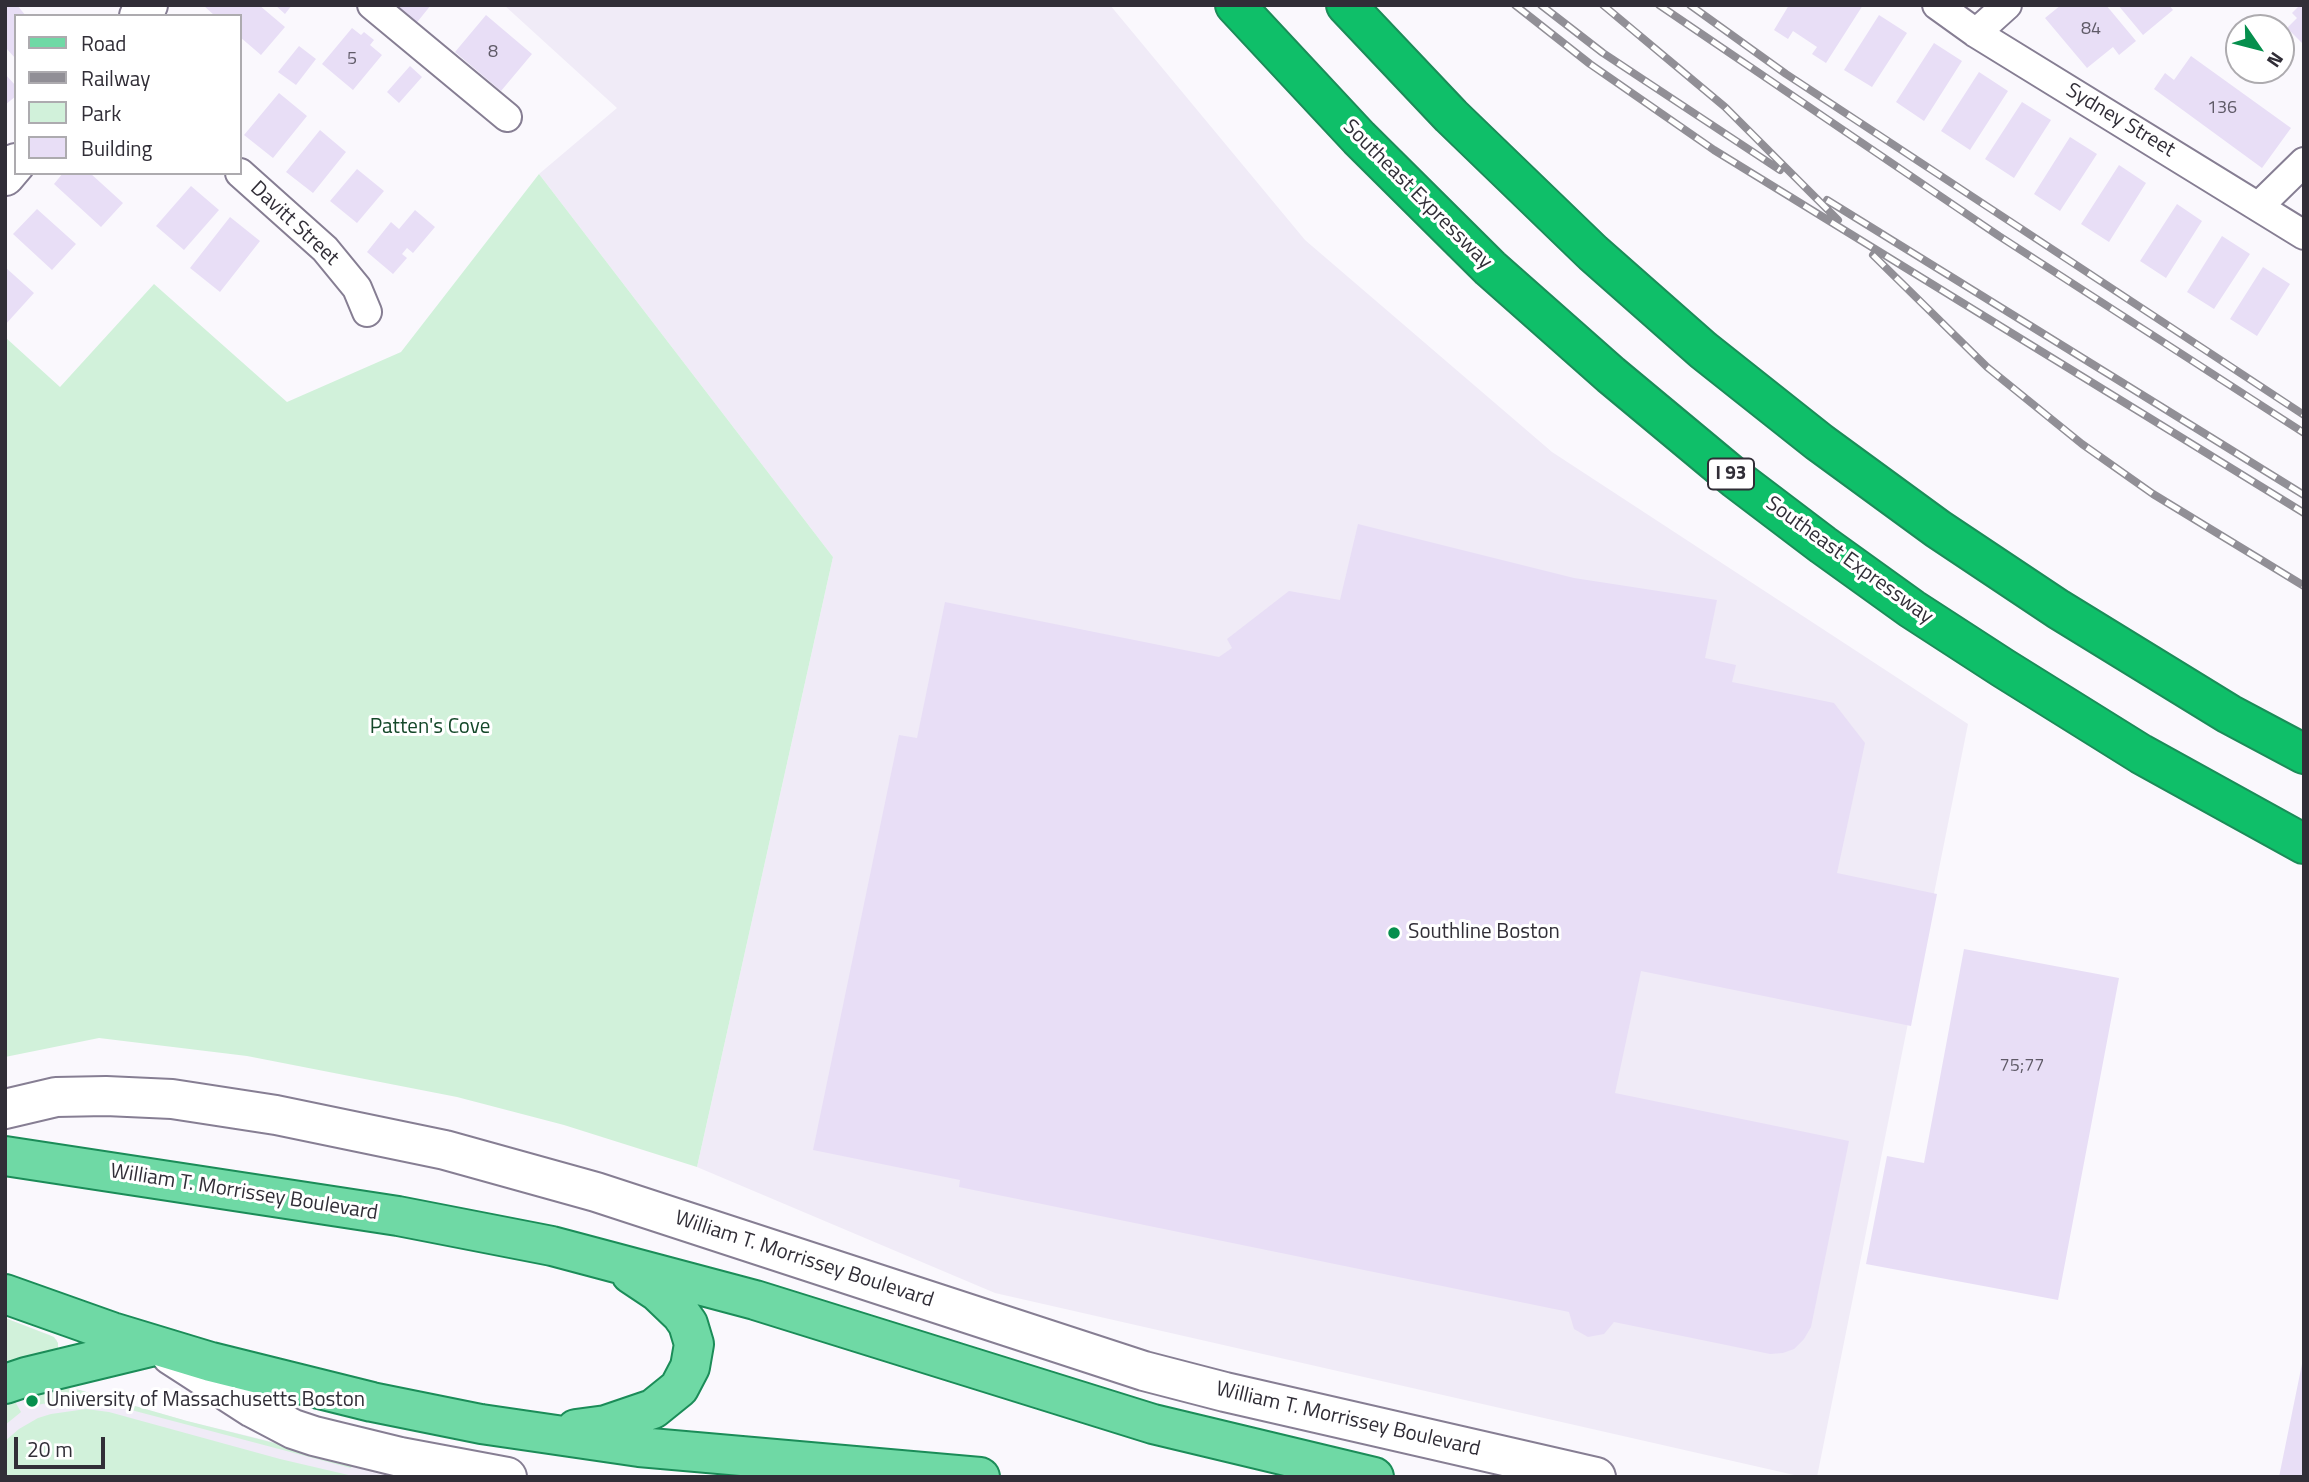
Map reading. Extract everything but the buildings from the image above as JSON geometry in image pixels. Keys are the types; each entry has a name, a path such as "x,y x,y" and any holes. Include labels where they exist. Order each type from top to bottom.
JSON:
{"highway":[{"name":"Southeast Expressway","path":"1236,5 1359,138 1490,268 1611,375 1737,479 1867,576 2003,668 2141,754 2304,844"},
{"path":"1346,5 1420,85 1557,220 1677,328 1809,435 1938,529 2058,609 2229,714 2304,754"}],"main road":[{"name":"William T. Morrissey Boulevard","path":"5,1156 450,1225 599,1257 755,1300 1141,1421 1374,1477"},
{"path":"533,1432 567,1431 606,1424 653,1409 679,1388 690,1367 694,1344 688,1324 681,1314 642,1281 599,1257"},
{"path":"5,1294 154,1346 372,1402 533,1432 688,1452 980,1477"},
{"path":"5,1384 154,1346"}],"street":[{"path":"372,5 507,117"},
{"name":"Sydney Street","path":"1937,5 1976,33 2304,235"},
{"path":"1976,33 2007,5"},
{"path":"2259,205 2304,162"},
{"name":"Davitt Street","path":"242,175 325,249 357,288 368,312"},
{"name":"William T. Morrissey Boulevard","path":"5,1109 56,1097 172,1099 276,1115 445,1150 596,1192 1143,1371 1596,1477"},
{"path":"154,1346 188,1364 253,1408 293,1429 363,1449 507,1477"}],"shaded area":[{"name":"Southline Boston","path":"504,5 1110,5 1305,240 1552,452 1968,724 1817,1477 1803,1477 995,1293 697,1167 833,557 539,174 617,108"},
{"path":"5,1318 57,1340 60,1388 76,1389 187,1421 416,1477 5,1477"}],"green space":[{"name":"Patten's Cove","path":"539,174 833,557 697,1167 564,1125 457,1097 247,1056 99,1038 5,1057 5,337 60,387 154,284 287,402 401,352"},
{"path":"5,1318 54,1337 58,1350 10,1369 5,1362"},
{"path":"60,1388 76,1389 352,1465 351,1468 101,1402 63,1400 37,1405 28,1393"},
{"path":"13,1398 21,1412 5,1425 5,1402"},
{"path":"86,1409 109,1412 280,1459 357,1477 5,1477 5,1441 19,1429 51,1414"}],"railway":[{"path":"1515,5 1590,64 1714,150 2304,513"},
{"path":"1541,5 1603,53 1780,170"},
{"path":"1603,5 1725,107 1838,220"},
{"path":"1659,5 1999,236 2304,433"},
{"path":"1690,5 1786,74 2304,415"},
{"path":"1827,200 2304,495"},
{"path":"1873,255 1987,367 2082,444 2153,494 2304,586"}],"place":[{"name":"Southline Boston","path":"1394,933"},
{"name":"University of Massachusetts Boston","path":"32,1401"}]}
